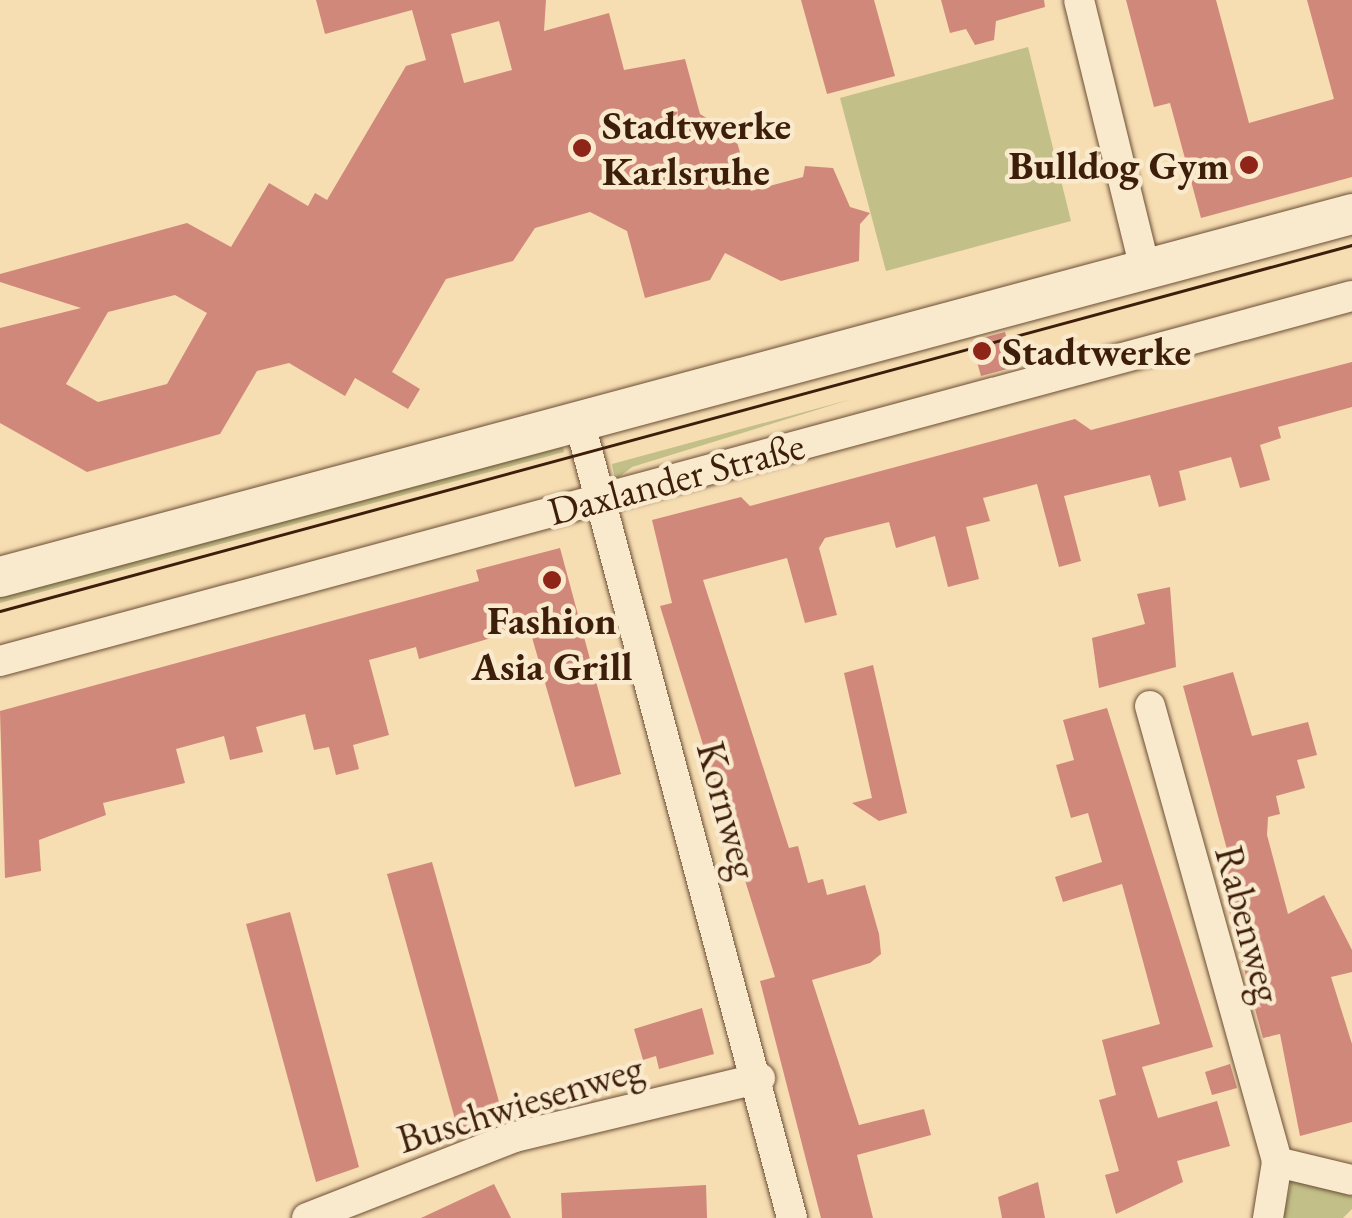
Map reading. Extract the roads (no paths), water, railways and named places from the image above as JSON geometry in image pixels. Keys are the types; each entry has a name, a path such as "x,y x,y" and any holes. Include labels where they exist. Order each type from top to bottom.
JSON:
{"street":[{"path":"1079,0 1144,266"},
{"name":"Daxlander Straße","path":"0,576 580,424 1144,266 1352,214"},
{"name":"Daxlander Straße","path":"0,661 1352,296"},
{"name":"Kornweg","path":"580,424 760,1078 792,1218"},
{"name":"Rabenweg","path":"1150,706 1277,1162 1268,1218"},
{"name":"Buschwiesenweg","path":"307,1218 515,1137 760,1078"},
{"path":"1277,1162 1352,1180"}],"tram line":[{"path":"0,611 1352,245"}],"place":[{"name":"Stadtwerke Karlsruhe","path":"582,148"},
{"name":"Bulldog Gym","path":"1249,165"},
{"name":"Stadtwerke","path":"982,351"},
{"name":"Fashion Asia Grill","path":"552,580"}]}
